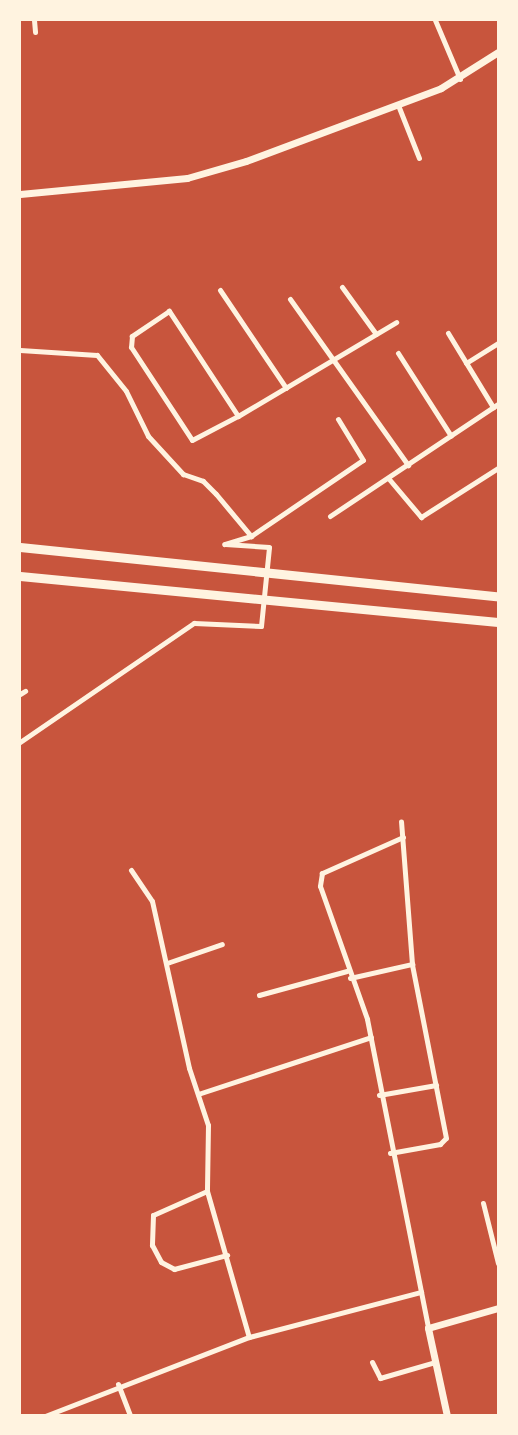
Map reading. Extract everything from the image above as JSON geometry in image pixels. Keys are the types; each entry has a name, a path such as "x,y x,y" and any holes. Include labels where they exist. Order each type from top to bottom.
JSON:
{"highway":[{"path":"20,547 498,596"},
{"path":"20,576 498,622"}],"street":[{"path":"34,20 35,32"},
{"path":"435,20 460,79"},
{"path":"20,194 187,178 323,136 460,79 498,52"},
{"path":"398,105 419,158"},
{"path":"342,287 376,334"},
{"path":"220,290 286,388"},
{"path":"290,299 408,465"},
{"path":"238,416 169,311 132,336 131,347 188,439 238,416 396,322"},
{"path":"330,516 496,406 448,333"},
{"path":"466,363 498,343"},
{"path":"20,350 93,352 126,391 148,435 183,474 202,481 216,494 251,536"},
{"path":"398,353 451,436"},
{"path":"20,742 194,622 259,627 267,546 223,543 251,536 363,460 338,419"},
{"path":"389,479 421,517 498,468"},
{"path":"390,1153 444,1142 436,1085 412,964 400,821"},
{"path":"403,837 337,864 320,878 347,971 371,1037 390,1153 447,1416"},
{"path":"131,870 152,901 210,1138 207,1191 249,1337"},
{"path":"167,963 222,944"},
{"path":"350,978 412,964"},
{"path":"259,995 347,971"},
{"path":"198,1094 371,1037"},
{"path":"379,1095 436,1085"},
{"path":"207,1191 153,1215 152,1245 161,1262 174,1269 227,1255"},
{"path":"483,1203 498,1263"},
{"path":"45,1416 118,1384 249,1337 420,1292"},
{"path":"428,1328 498,1308"},
{"path":"372,1362 380,1378 435,1362"},
{"path":"118,1384 130,1416"}]}
